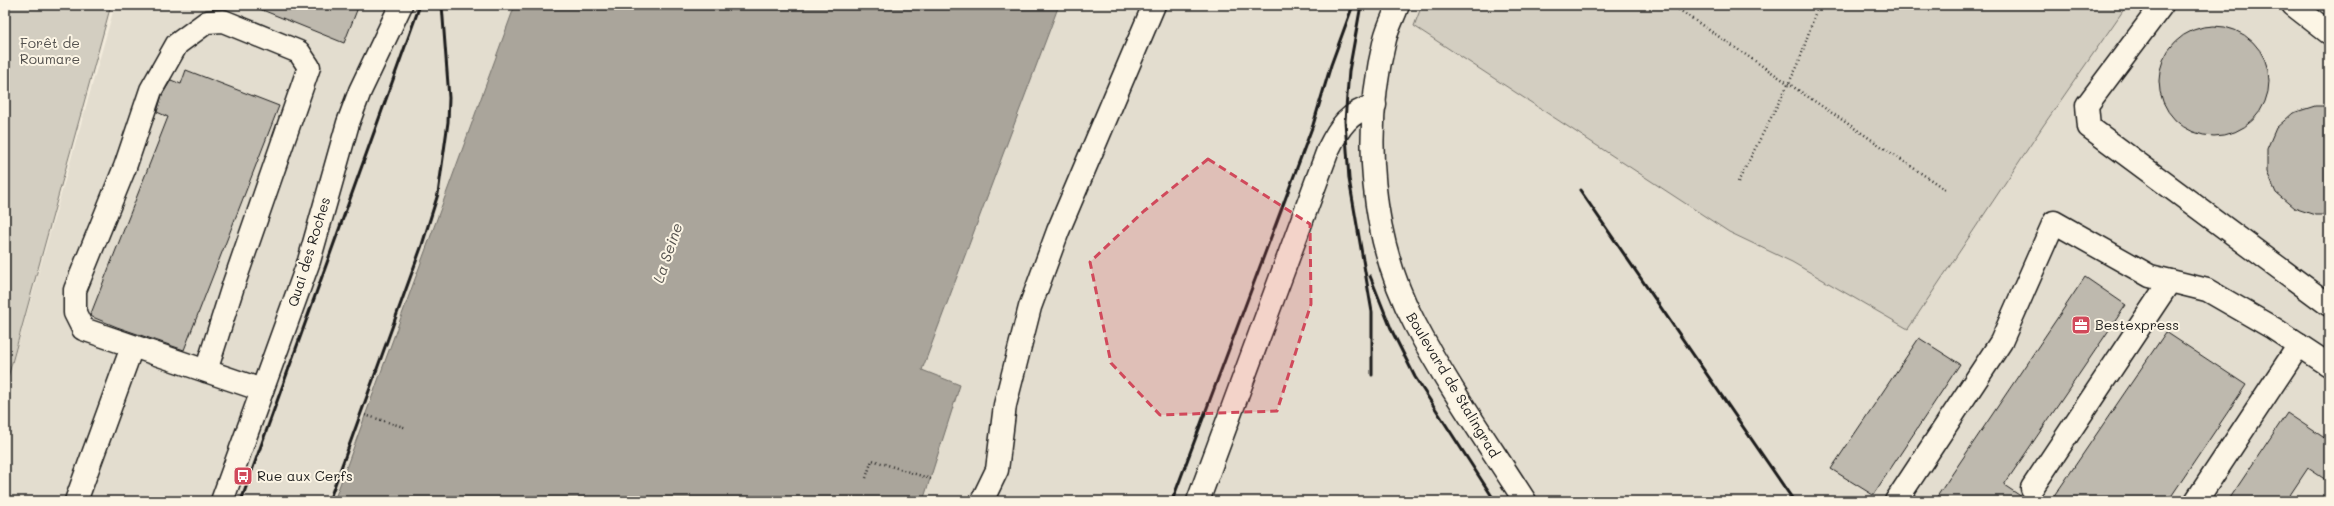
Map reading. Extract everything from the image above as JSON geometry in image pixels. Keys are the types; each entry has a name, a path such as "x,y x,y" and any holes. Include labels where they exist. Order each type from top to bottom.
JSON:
{"street":[{"name":"Quai des Roches","path":"222,501 314,245 348,124 360,91 401,5"},
{"path":"982,501 997,470 1004,405 1030,307 1058,231 1154,5"},
{"name":"Boulevard de Stalingrad","path":"1398,5 1385,38 1374,105 1372,143 1376,200 1392,268 1404,301 1433,357 1525,501"},
{"path":"2162,5 2087,106 2089,127 2329,305"},
{"path":"2292,5 2329,33"},
{"path":"206,371 234,283 310,67 299,52 223,21 207,22 177,44 151,90 125,166 76,290 75,313 83,329 132,347 262,390"},
{"path":"1198,501 1328,150 1345,122 1353,114 1374,105"},
{"path":"1896,501 2001,342 2054,222 2150,276 2207,290 2299,345 2329,365"},
{"path":"2032,488 2170,281"},
{"path":"2196,501 2299,345"},
{"path":"76,501 132,347"}],"path":[{"path":"1672,5 1788,85 1946,190"},
{"path":"1738,182 1798,65 1818,5"},
{"path":"365,414 407,428"},
{"path":"866,478 872,460 931,479"}],"highlighted area":[{"path":"1208,159 1310,224 1311,304 1277,411 1160,415 1111,363 1090,262 1144,211"}],"shaded area":[{"path":"115,5 589,5 402,501 5,501 5,390"},
{"path":"1059,5 2329,5 2329,501 923,501 931,479 922,370"}],"green space":[{"name":"Forêt de Roumare","path":"5,5 111,5 5,388"},
{"path":"1422,5 2127,5 2043,126 1908,329 1792,262 1729,232 1414,26"}],"water":[{"name":"La Seine","path":"515,5 1059,5 922,370 960,385 923,501 334,501"}],"building":[{"path":"250,5 359,5 344,43"},
{"path":"2214,26 2235,30 2253,42 2265,60 2269,81 2265,102 2253,120 2235,132 2214,136 2193,132 2175,120 2163,102 2159,81 2163,60 2175,42 2193,30"},
{"path":"186,70 279,106 184,350 90,316 168,117 157,112 162,95 171,80 181,84"},
{"path":"2315,106 2329,106 2329,215 2315,215 2294,208 2276,193 2267,172 2267,149 2276,128 2293,113"},
{"path":"2085,277 2126,305 2004,485 2028,501 1934,501"},
{"path":"2166,332 2246,385 2168,501 2051,501"},
{"path":"1919,338 1960,364 1873,495 1831,469"},
{"path":"2287,413 2329,441 2329,482 2308,468 2286,501 2228,501"}],"railway":[{"path":"241,501 420,5"},
{"path":"329,501 422,245 438,194 448,122 449,98 442,5"},
{"path":"1172,501 1313,125 1331,65 1353,5"},
{"path":"1361,5 1349,71 1345,121 1349,179 1372,312 1372,375"},
{"path":"1580,190 1794,501"},
{"path":"1370,276 1392,331 1415,377 1495,501"}],"place":[{"name":"Bestexpress","path":"2081,325"},
{"name":"Rue aux Cerfs","path":"243,476"}]}
